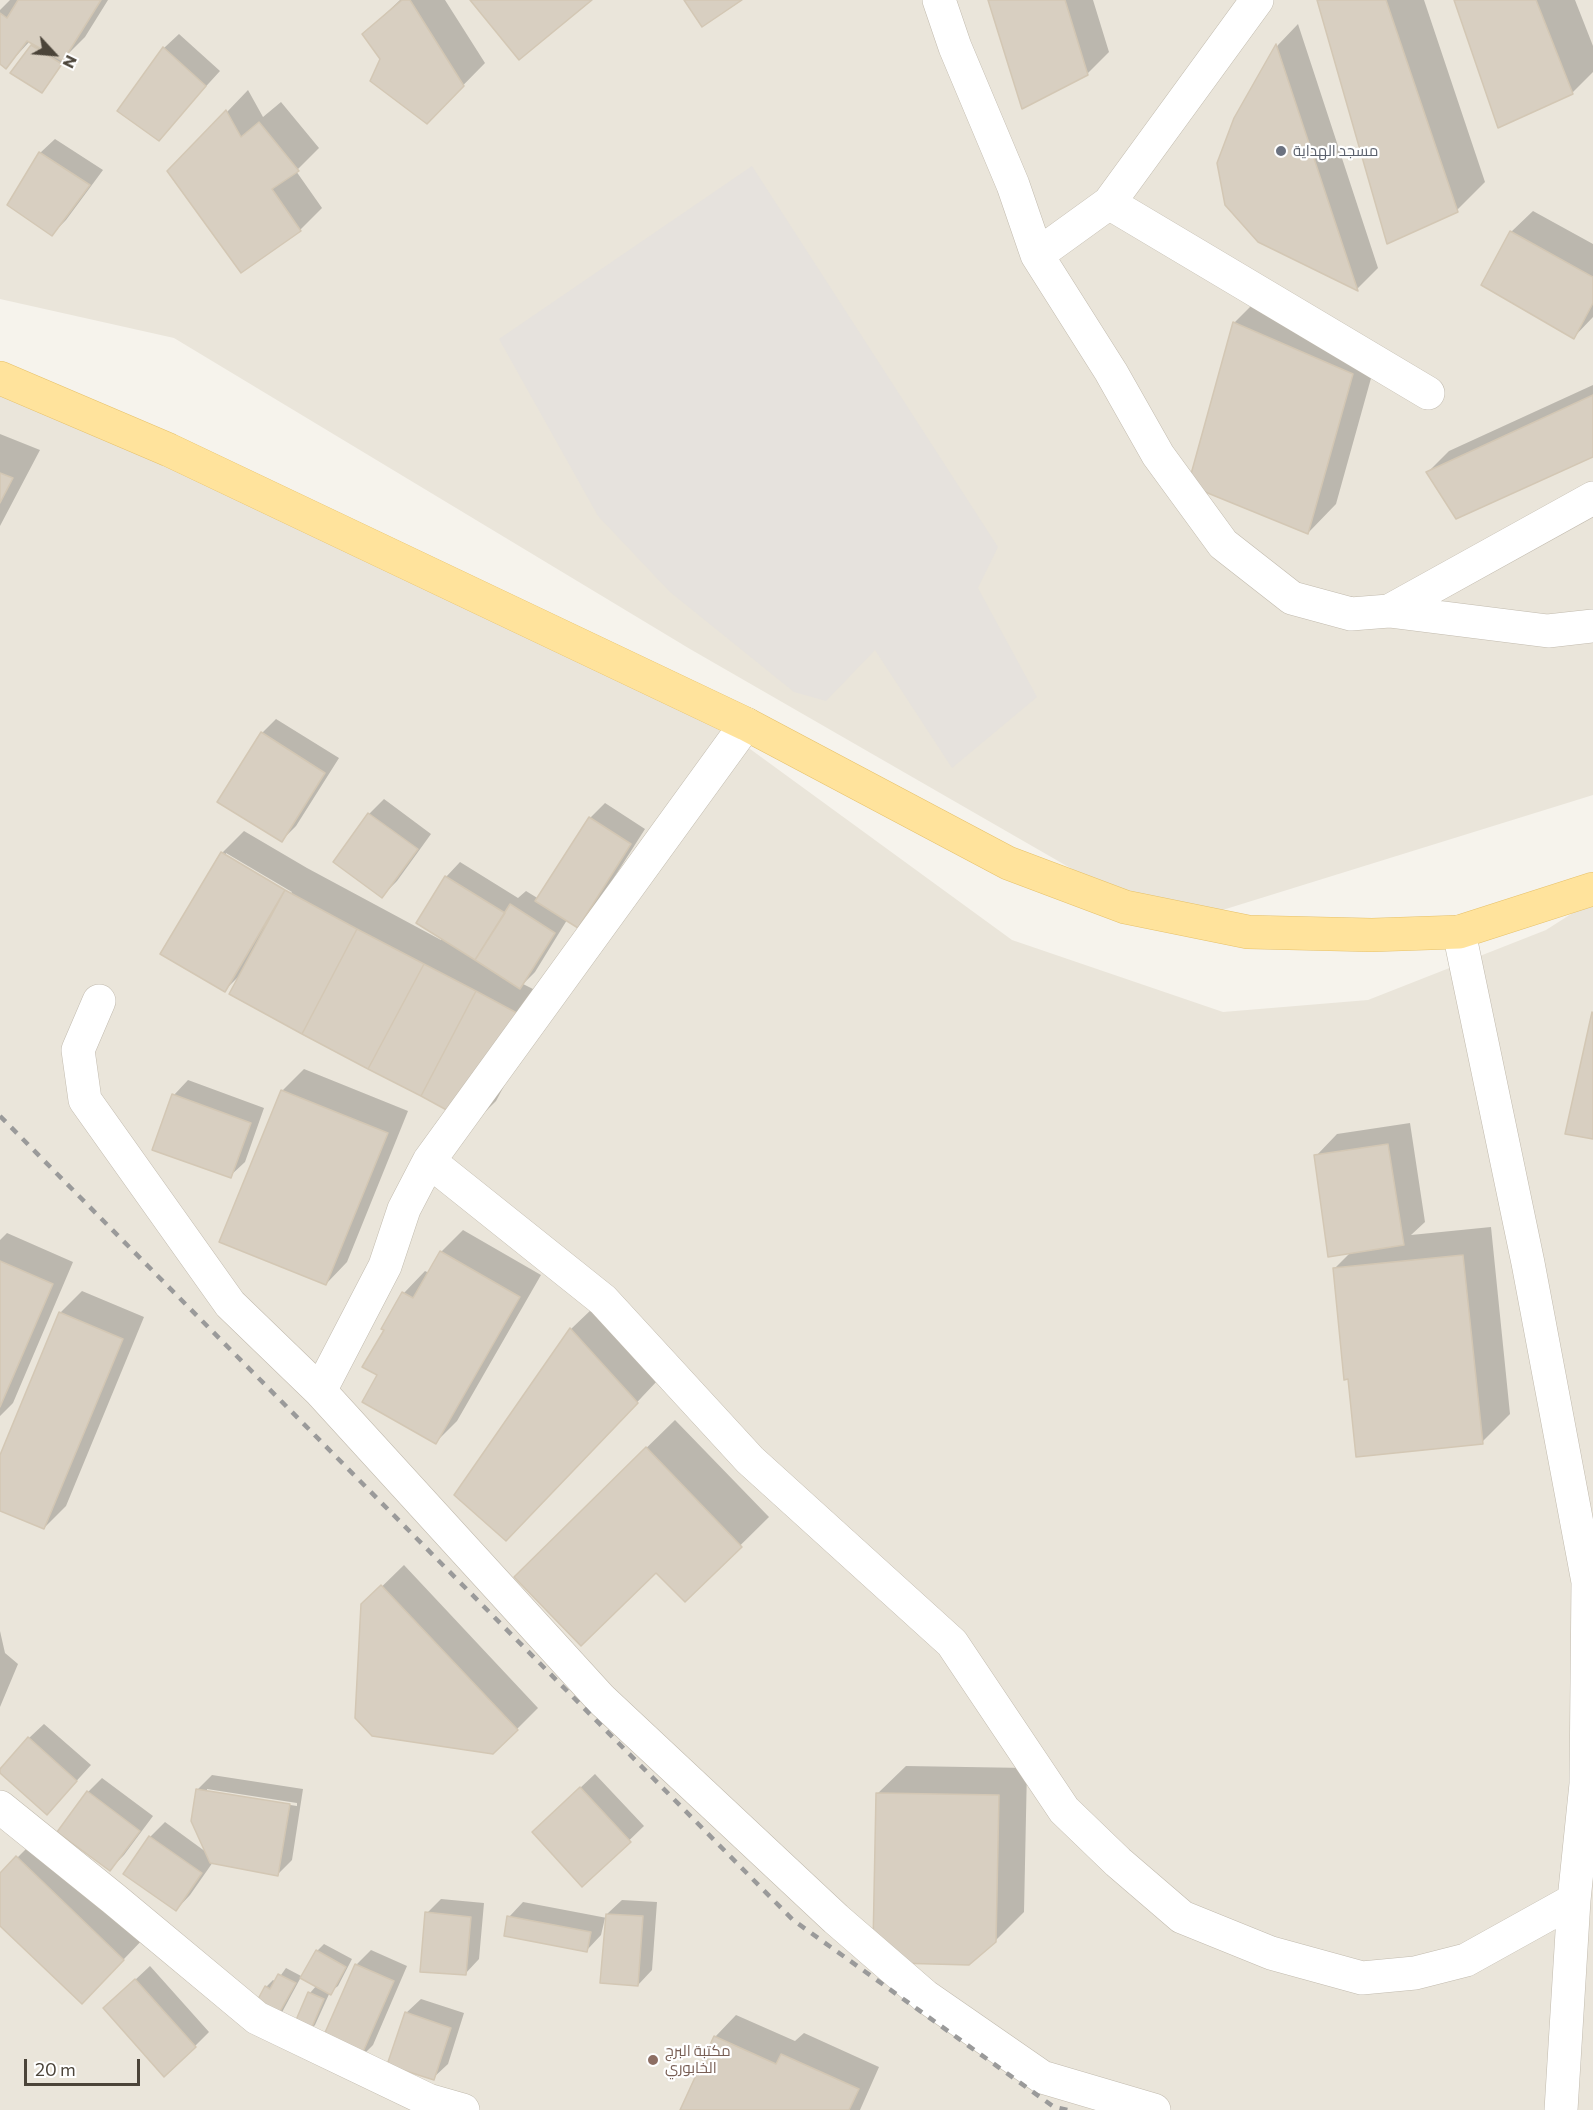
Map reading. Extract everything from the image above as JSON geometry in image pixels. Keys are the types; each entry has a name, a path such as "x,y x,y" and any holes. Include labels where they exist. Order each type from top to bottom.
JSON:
{"main road":[{"path":"0,378 169,450 746,724 1008,863 1125,907 1248,932 1372,935 1459,932 1593,889"}],"street":[{"path":"939,0 1013,184 1037,255 1111,372 1158,455 1223,544 1292,598 1351,614 1389,611 1548,631 1593,626"},
{"path":"1037,255 1108,203 1257,0"},
{"path":"1108,203 1428,393"},
{"path":"1389,611 1593,498"},
{"path":"320,1391 385,1266 404,1209 429,1161 746,724"},
{"path":"1459,932 1526,1251 1588,1582 1586,1784 1574,1900 1561,2110"},
{"path":"99,1001 78,1050 85,1100 230,1304 320,1391 601,1698 836,1919 925,1996 1042,2077 1154,2110"},
{"path":"429,1161 603,1300 750,1460 952,1643 1064,1810 1118,1862 1182,1917 1271,1953 1362,1978 1415,1973 1466,1960 1574,1900"},
{"path":"0,1807 257,2018 424,2105 463,2110"}],"shaded area":[{"path":"0,0 1593,0 1593,795 1171,926 690,649 174,338 0,299"},
{"path":"752,166 998,547 978,588 1037,697 952,768 875,650 826,701 794,692 670,592 598,516 499,339"},
{"path":"0,361 283,503 530,604 735,738 1012,940 1223,1012 1368,1000 1546,930 1593,900 1593,2110 0,2110"}],"building":[{"path":"18,0 101,0 63,61 27,41 6,69 0,64 0,13 7,18"},
{"path":"402,0 410,0 464,86 427,124 370,81 380,59 362,34"},
{"path":"470,0 592,0 519,60"},
{"path":"684,0 742,0 702,27"},
{"path":"988,0 1065,0 1088,75 1022,109"},
{"path":"1317,0 1386,0 1458,212 1387,244"},
{"path":"1454,0 1536,0 1573,94 1498,128"},
{"path":"1276,44 1358,291 1258,242 1225,205 1217,163 1234,118"},
{"path":"31,45 62,64 42,93 10,73"},
{"path":"163,47 206,86 159,141 117,111"},
{"path":"226,110 241,137 259,122 299,171 272,189 301,231 241,273 167,171"},
{"path":"39,152 90,185 52,236 7,205"},
{"path":"1510,231 1593,277 1593,303 1574,339 1481,285"},
{"path":"1233,322 1353,374 1308,534 1188,485"},
{"path":"1593,395 1593,457 1456,519 1426,472"},
{"path":"0,473 13,478 0,503"},
{"path":"261,732 325,773 282,842 217,802"},
{"path":"368,813 418,849 382,898 333,862"},
{"path":"589,817 631,844 578,928 535,901"},
{"path":"221,852 285,890 225,992 160,954"},
{"path":"445,876 505,913 475,960 416,923"},
{"path":"285,890 357,929 302,1034 229,994"},
{"path":"510,904 555,933 520,989 475,960"},
{"path":"357,929 424,964 368,1069 302,1034"},
{"path":"424,964 476,991 421,1096 368,1069"},
{"path":"476,991 530,1020 474,1125 421,1096"},
{"path":"1593,1013 1593,1139 1565,1134"},
{"path":"281,1090 388,1133 326,1285 219,1242"},
{"path":"172,1094 251,1123 231,1178 152,1150"},
{"path":"1388,1144 1404,1245 1328,1257 1314,1155"},
{"path":"440,1251 520,1297 436,1444 362,1402 377,1375 362,1367 384,1330 381,1329 402,1292 413,1298"},
{"path":"1463,1255 1483,1444 1356,1457 1348,1379 1344,1380 1333,1268"},
{"path":"0,1261 53,1284 0,1407"},
{"path":"59,1312 123,1339 44,1529 0,1511 0,1455"},
{"path":"570,1328 638,1403 506,1541 454,1495"},
{"path":"646,1447 742,1547 685,1602 656,1573 581,1646 514,1577"},
{"path":"381,1585 518,1730 493,1754 372,1736 355,1718 361,1604"},
{"path":"28,1737 77,1781 47,1815 0,1773 0,1769"},
{"path":"580,1787 631,1842 582,1887 532,1832"},
{"path":"196,1789 290,1804 278,1876 210,1863 191,1821"},
{"path":"87,1791 140,1831 110,1871 57,1832"},
{"path":"876,1793 999,1795 996,1942 969,1965 896,1963 873,1945"},
{"path":"149,1836 202,1873 176,1911 123,1874"},
{"path":"16,1856 124,1960 82,2004 0,1926 0,1873"},
{"path":"425,1912 471,1917 466,1975 420,1972"},
{"path":"606,1914 643,1916 638,1986 600,1983"},
{"path":"507,1916 591,1932 587,1952 504,1936"},
{"path":"316,1950 346,1967 331,1995 300,1978"},
{"path":"355,1964 394,1981 359,2061 320,2044"},
{"path":"278,1974 296,1983 273,2024 251,2012 265,1986 270,1989"},
{"path":"135,1979 196,2047 164,2077 103,2008"},
{"path":"308,1992 324,1999 309,2034 293,2027"},
{"path":"405,2012 451,2028 434,2080 387,2065"},
{"path":"714,2036 776,2064 781,2054 859,2089 849,2110 680,2110"}],"railway":[{"path":"0,1116 793,1920 1054,2107 1068,2110"}],"place":[{"name":"مسجد الهداية","path":"1281,151"},
{"name":"مكتبة البرج الخابوري","path":"653,2060"}]}
